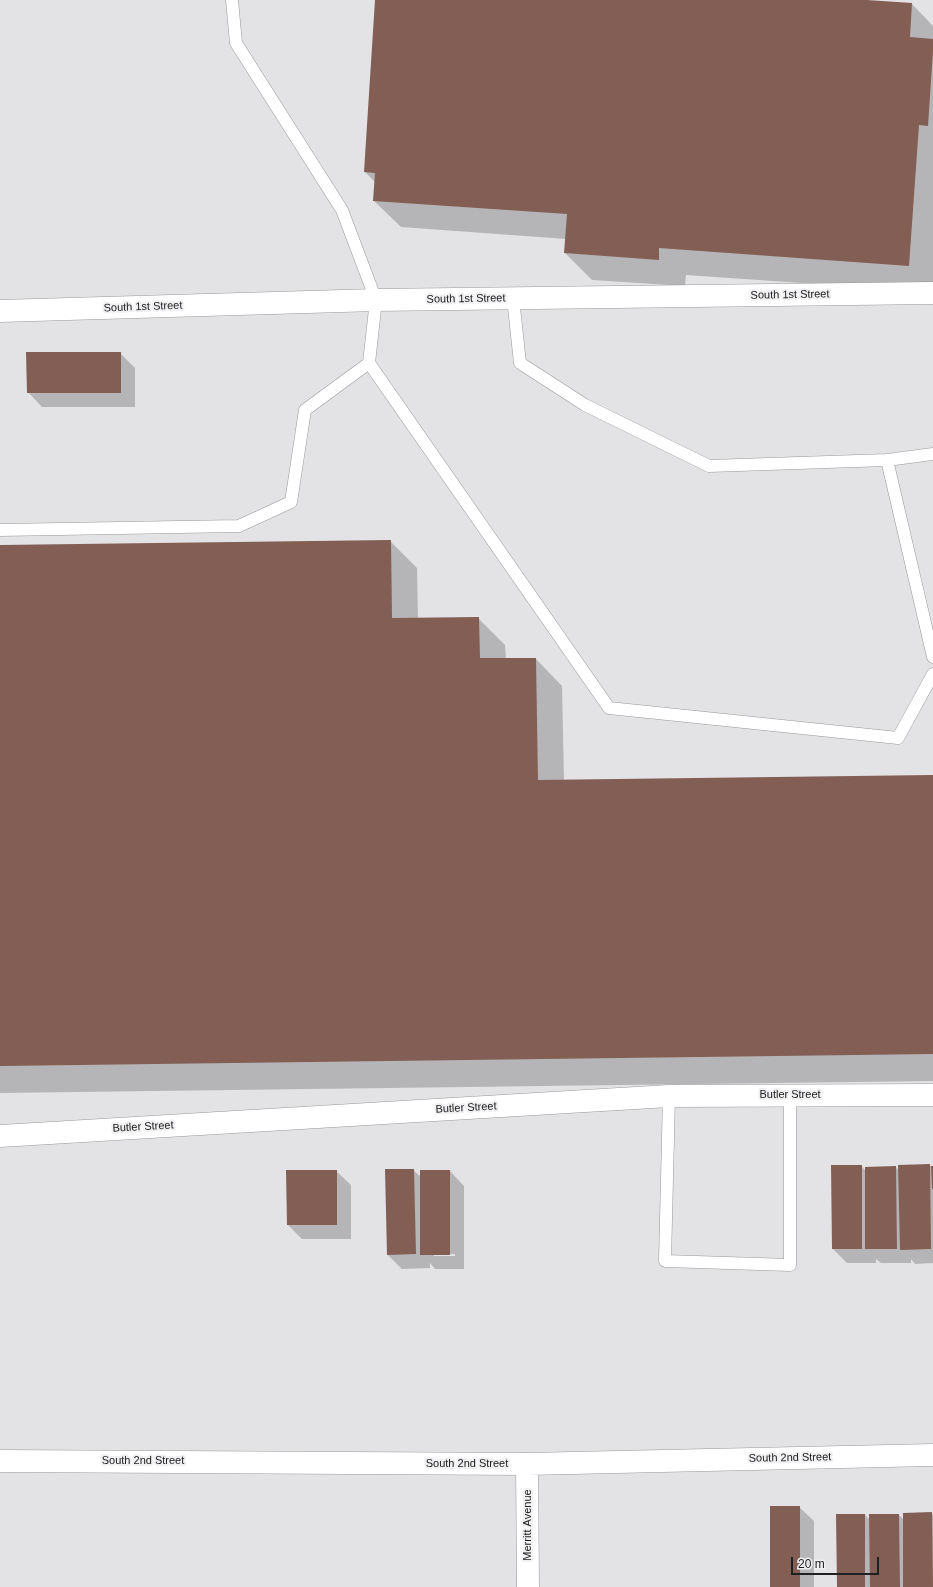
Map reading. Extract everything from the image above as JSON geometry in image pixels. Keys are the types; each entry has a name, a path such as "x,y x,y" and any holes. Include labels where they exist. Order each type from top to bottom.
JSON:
{"street":[{"name":"South 1st Street","path":"0,311 376,300 933,293"},
{"name":"Butler Street","path":"0,1136 669,1096 790,1094 933,1096"},
{"name":"South 2nd Street","path":"0,1460 527,1464 933,1455"},
{"name":"Merritt Avenue","path":"527,1464 528,1587"}],"lane":[{"path":"232,0 236,43 342,210 376,300 369,363 610,708 898,738 933,674"},
{"path":"513,298 520,363 585,405 709,466 887,460 933,454"},
{"path":"0,530 239,526 291,502 305,410 369,363"},
{"path":"887,460 933,657"},
{"path":"669,1096 665,1260 790,1265 790,1094"}],"building":[{"path":"375,0 867,0 912,3 910,37 933,39 933,51 928,126 919,125 909,266 659,248 659,260 564,253 567,214 373,201 375,173 364,172"},
{"path":"26,352 121,352 121,393 27,393"},
{"path":"391,540 392,618 479,617 480,658 536,658 538,780 933,775 933,1054 0,1066 0,545"},
{"path":"930,1164 931,1249 900,1250 898,1165"},
{"path":"831,1165 862,1165 862,1249 832,1249"},
{"path":"896,1166 897,1249 865,1249 865,1167"},
{"path":"931,1166 933,1166 933,1189 932,1189"},
{"path":"385,1169 414,1169 416,1254 387,1255"},
{"path":"286,1170 337,1170 337,1225 287,1225"},
{"path":"420,1170 450,1170 450,1255 420,1255"},
{"path":"770,1506 800,1506 800,1587 770,1587"},
{"path":"932,1512 933,1587 903,1587 903,1513"},
{"path":"836,1514 865,1514 865,1587 837,1587"},
{"path":"869,1514 899,1514 900,1587 870,1587"}]}
